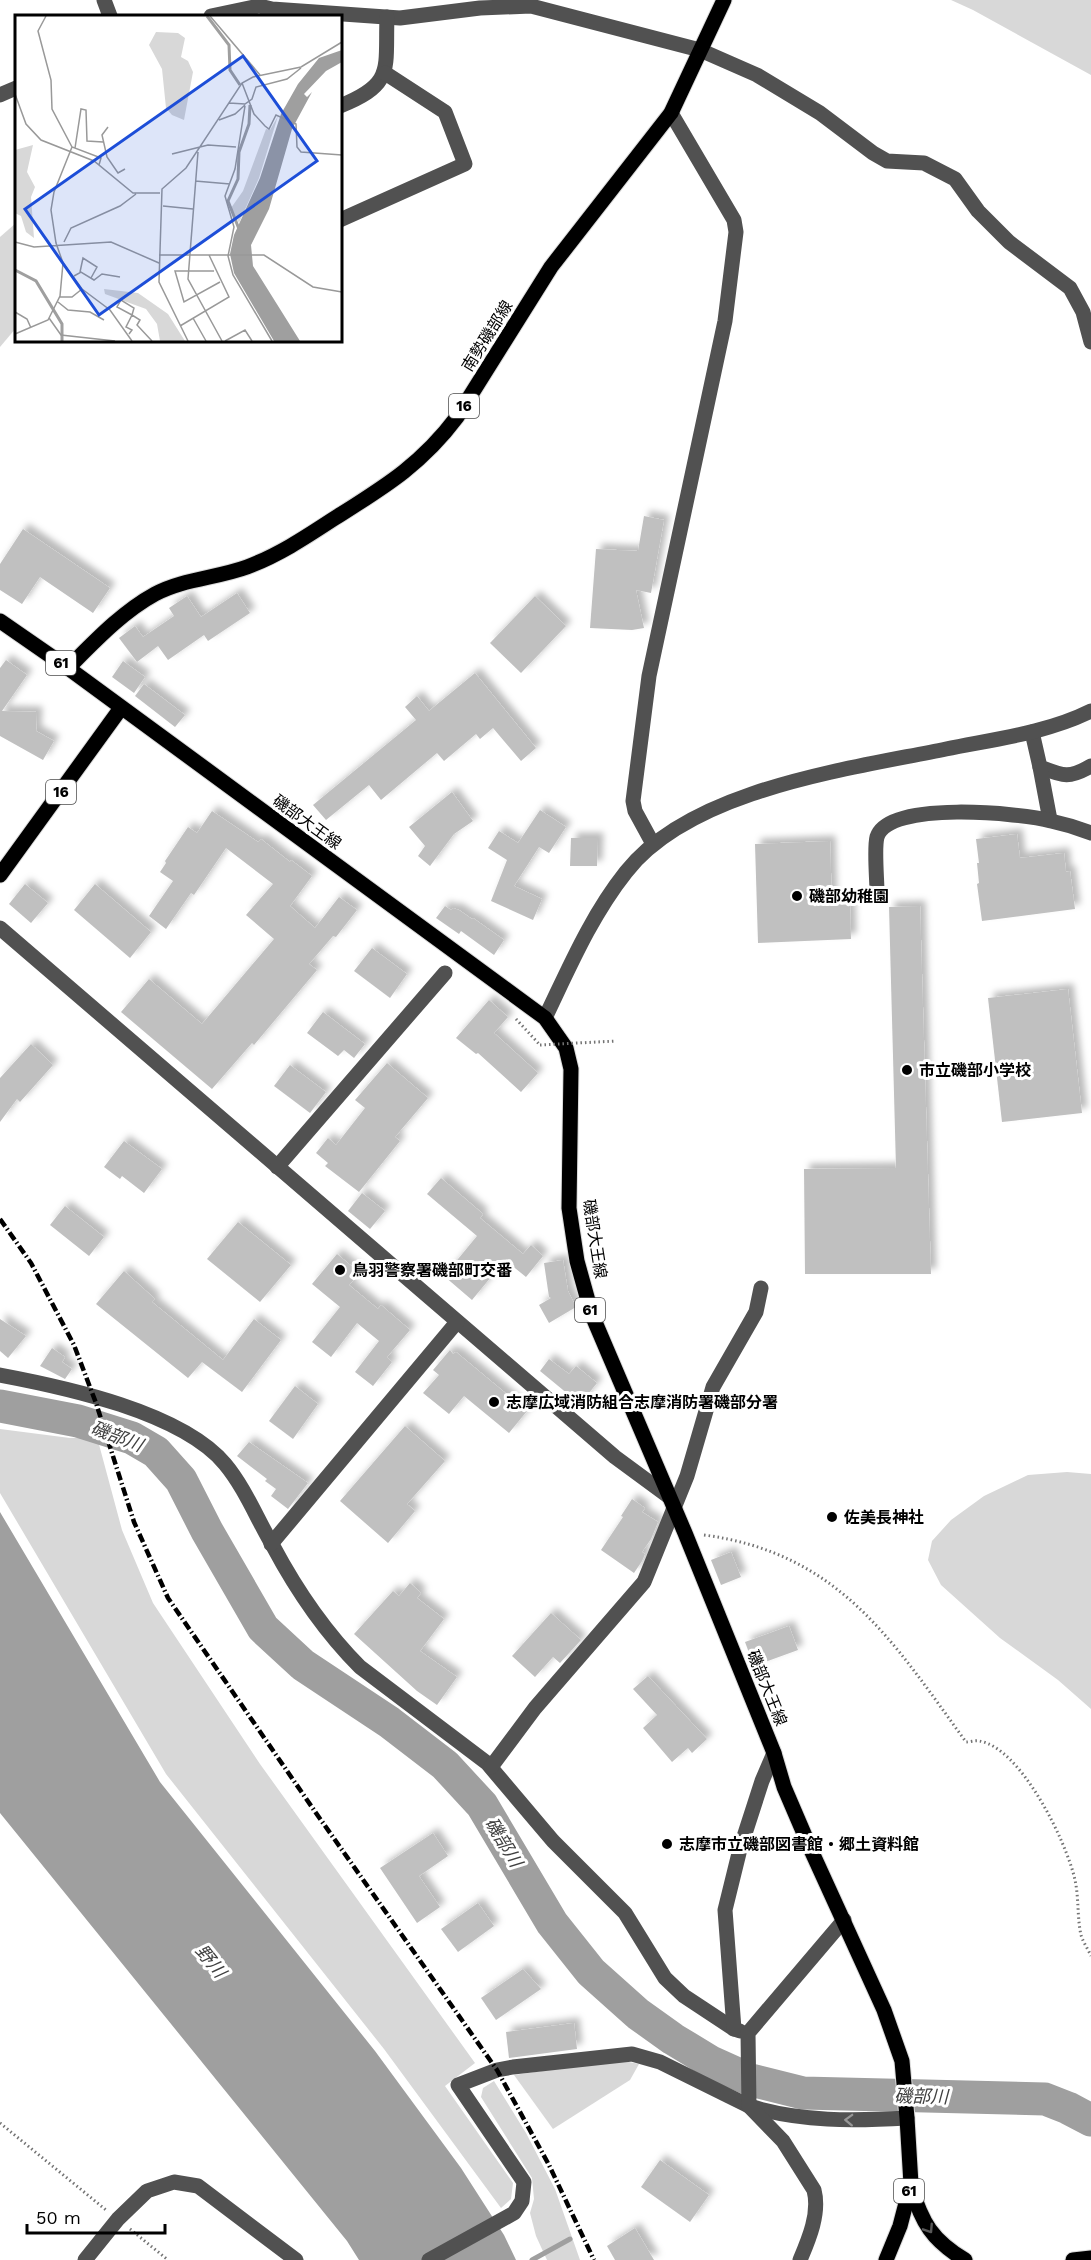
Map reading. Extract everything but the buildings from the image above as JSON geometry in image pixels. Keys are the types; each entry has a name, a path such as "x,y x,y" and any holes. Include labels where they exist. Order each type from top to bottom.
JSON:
{"main road":[{"name":"南勢磯部線","path":"68,668 96,640 154,594 244,568 277,555 391,483 440,440 457,417 551,267 670,113 724,0"},
{"name":"磯部大王線","path":"0,621 68,668 545,1018 566,1048 571,1070 569,1208 577,1261 592,1315 685,1533 774,1753 784,1787 884,2010 902,2061 908,2118 910,2184 902,2219 886,2260"},
{"name":"16","path":"0,875 121,708"},
{"path":"910,2184 921,2216 933,2236 965,2260"},
{"path":"1073,2260 1091,2258"}],"street":[{"path":"104,0 110,15"},
{"path":"215,15 258,3 272,9 400,18 527,3 699,50 766,81 820,113 873,153 887,160 924,163 955,179 978,211 1009,242 1070,288 1083,312 1091,342"},
{"path":"342,105 360,98 377,86 385,73 387,17"},
{"path":"342,219 465,164 445,112 385,73"},
{"path":"0,95 15,88"},
{"path":"653,844 635,811 633,801 649,676 725,321 736,232 728,211 670,113"},
{"path":"545,1018 576,952 627,870 653,844 679,827 725,803 802,778 1032,732 1091,711"},
{"path":"1032,732 1050,820"},
{"path":"1040,767 1061,775 1076,775 1091,766"},
{"path":"877,892 877,836 889,822 910,815 980,812 1050,820 1091,833"},
{"path":"0,928 457,1322 671,1502"},
{"path":"277,1167 445,973"},
{"path":"491,1767 535,1708 644,1582 671,1502 687,1476 713,1387 756,1312 761,1288"},
{"path":"271,1544 457,1322"},
{"path":"0,1375 111,1402 156,1419 198,1440 225,1463 242,1488 295,1587 328,1634 360,1668 491,1767 553,1841 625,1912 665,1978 684,1996 741,2031"},
{"path":"774,1753 762,1781 740,1849 725,1910 741,2031 747,2057 749,2106 783,2141 814,2190 816,2199 808,2242 800,2260"},
{"path":"741,2031 844,1920"},
{"path":"429,2260 514,2213 522,2200 524,2182 458,2085 497,2070 633,2054 660,2062 749,2106 801,2118 861,2121 908,2118"},
{"path":"85,2260 118,2219 147,2191 174,2182 198,2186 296,2260"}],"path":[{"path":"516,1019 540,1045 616,1041"},
{"path":"685,1533 713,1536 769,1550 815,1572 833,1584 875,1622 966,1742 979,1740 994,1746 1008,1757 1029,1782 1050,1817 1065,1850 1075,1879 1082,1935 1091,1956"},
{"path":"0,2123 168,2260"}],"shaded area":[{"path":"951,0 1091,0 1091,75 973,10"},
{"path":"15,224 15,329 0,347 0,237"},
{"path":"0,1429 70,1438 97,1437 122,1530 153,1603 260,1764 475,2063 445,2086 513,2183 511,2199 501,2208 384,2049 166,1774 0,1493"},
{"path":"1067,1472 1091,1474 1091,1709 1058,1680 1000,1638 941,1585 928,1560 932,1541 951,1520 984,1496 1028,1475"},
{"path":"619,2060 639,2064 630,2080 553,2129 514,2075"},
{"path":"494,2081 526,2133 555,2189 580,2260 547,2260 536,2236 530,2213 534,2199 532,2178 481,2097 483,2088"}],"water":[{"name":"野川","path":"0,1512 160,1782 375,2051 461,2168 504,2235 516,2260 359,2260 347,2241 0,1813"}],"waterway":[{"name":"磯部川","path":"0,1406 78,1421 132,1438 156,1452 181,1480 207,1531 263,1628 303,1665 389,1722 445,1765 482,1805 552,1923 591,1972 638,2014 673,2039 711,2062 751,2080 803,2093 1045,2099 1091,2120"},
{"path":"532,2260 570,2239"}],"railway":[{"path":"0,1219 31,1263 74,1345 96,1403 134,1522 168,1598 497,2070 549,2165 594,2260"}],"place":[{"name":"磯部幼稚園","path":"797,896"},
{"name":"市立磯部小学校","path":"907,1070"},
{"name":"鳥羽警察署磯部町交番","path":"340,1270"},
{"name":"志摩広域消防組合志摩消防署磯部分署","path":"494,1402"},
{"name":"佐美長神社","path":"832,1517"},
{"name":"志摩市立磯部図書館・郷土資料館","path":"667,1844"}]}
